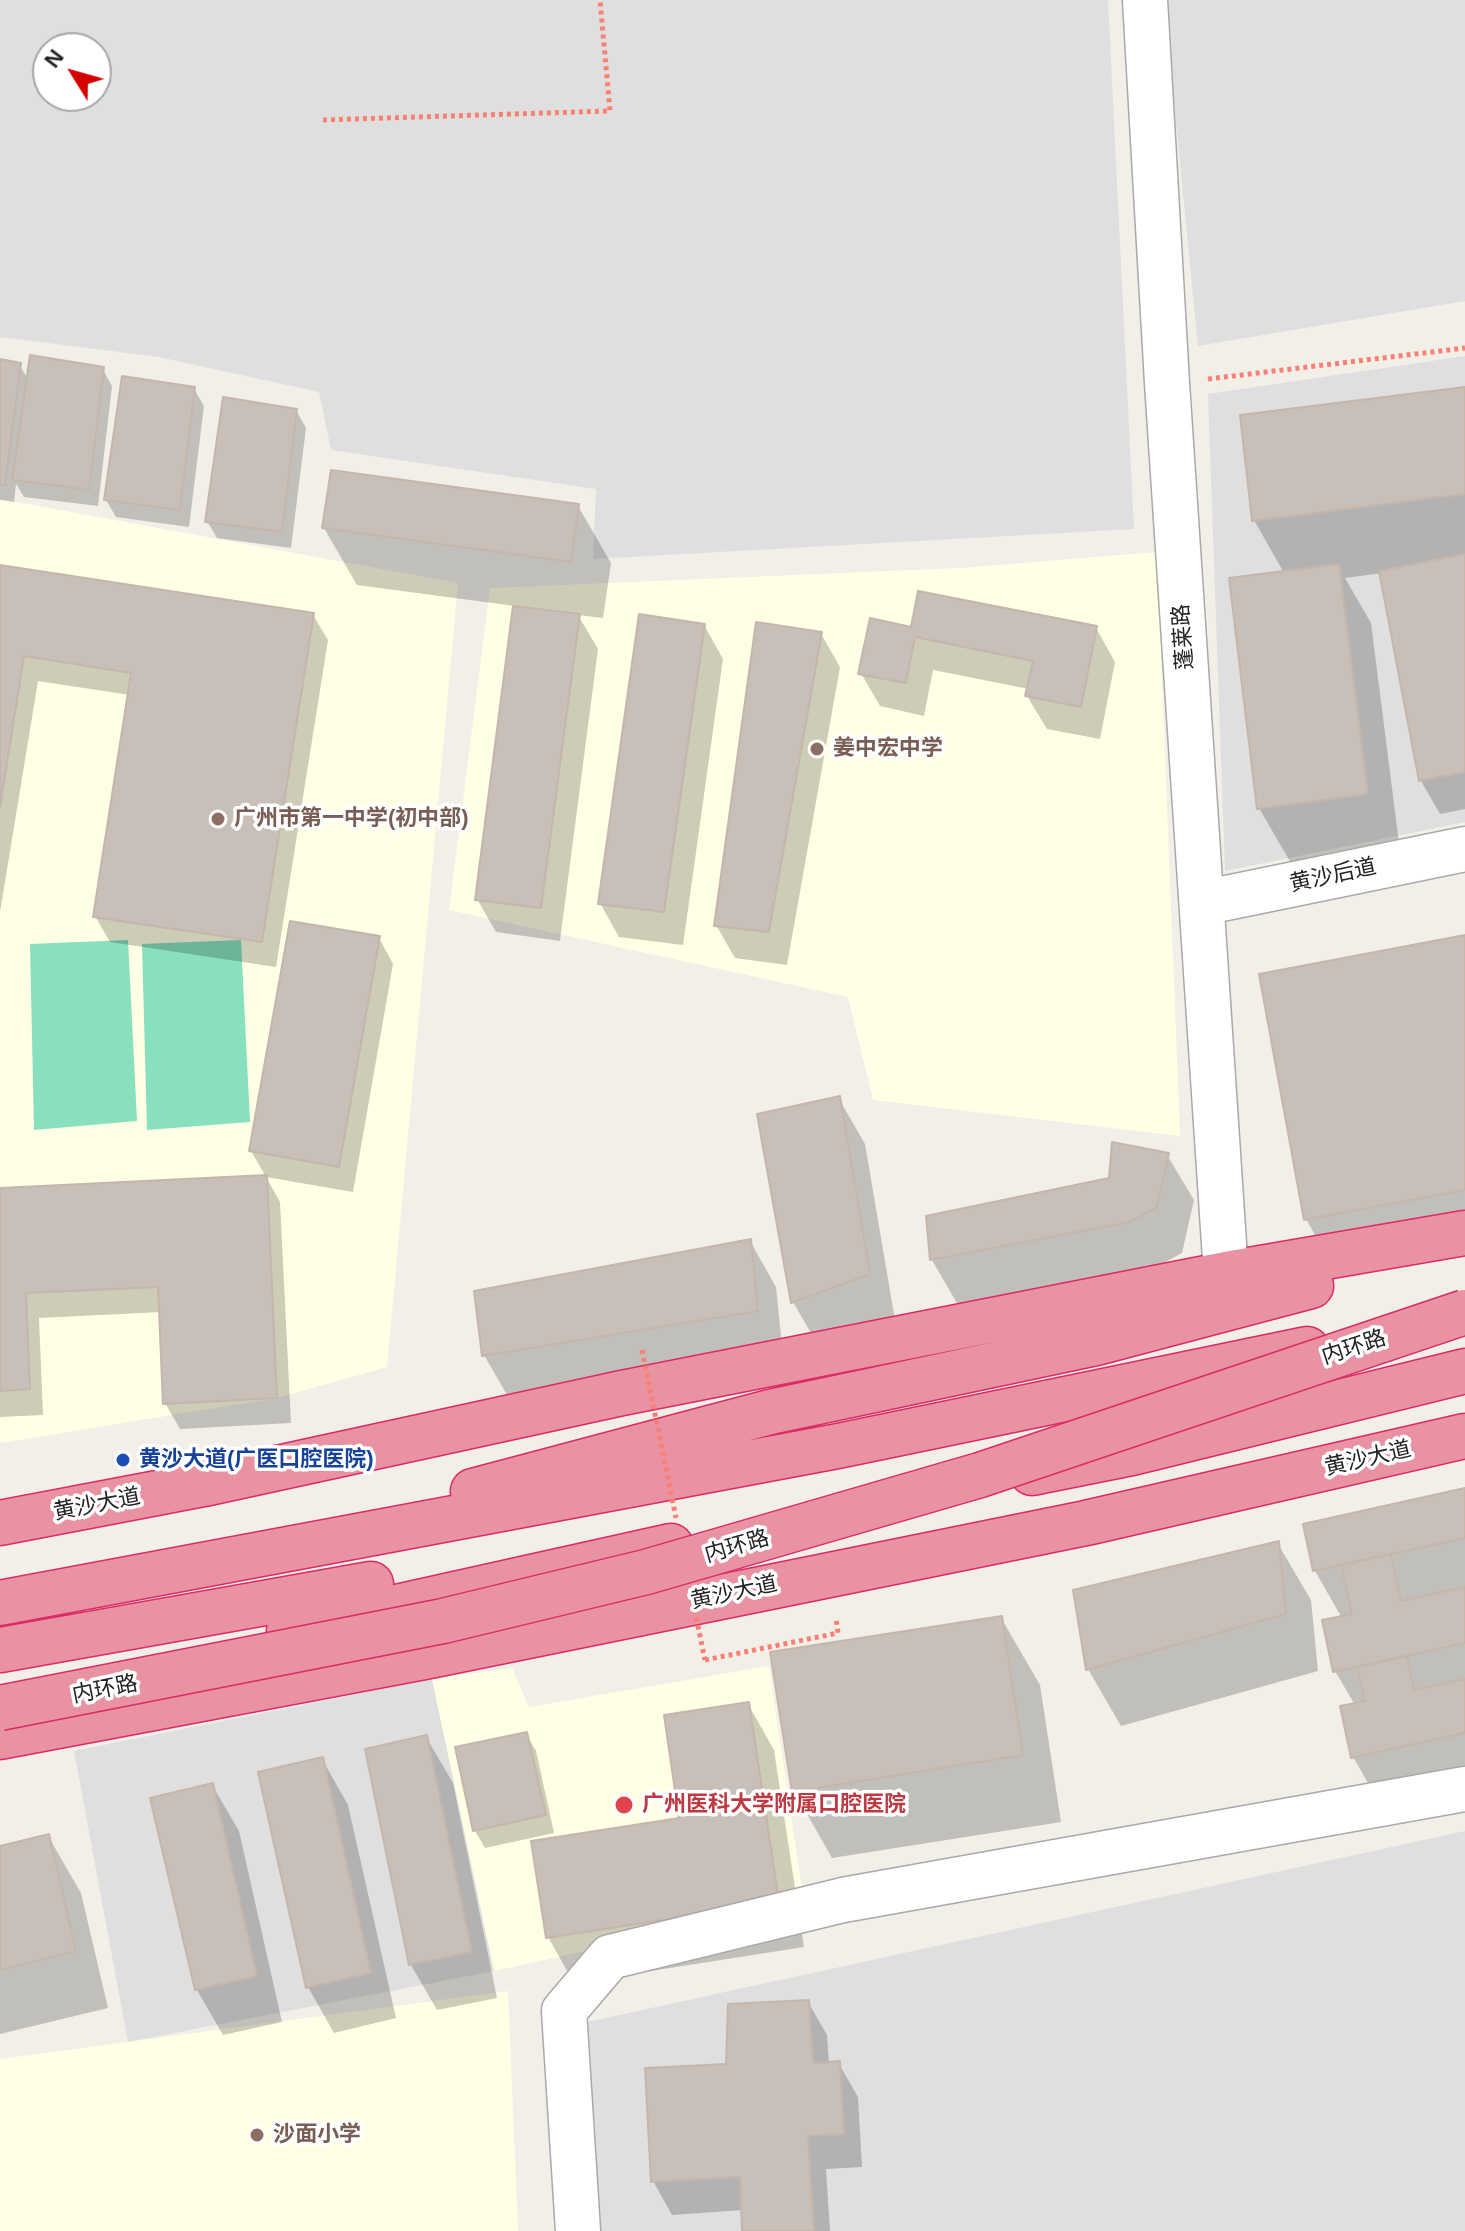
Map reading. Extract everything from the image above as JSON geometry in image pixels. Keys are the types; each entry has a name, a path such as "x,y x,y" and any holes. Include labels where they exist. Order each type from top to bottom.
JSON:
{"highway":[{"name":"黄沙大道","path":"0,1523 204,1484 622,1393 1226,1274 1465,1234"},
{"path":"248,1555 604,1453 755,1415 1096,1343 1318,1284 1465,1234"},
{"name":"内环路","path":"0,1603 838,1446 1257,1360 1465,1312"},
{"name":"内环路","path":"0,1708 443,1621 646,1572 980,1475 1465,1312"},
{"path":"0,1687 282,1632 560,1568 1132,1453 1465,1371"},
{"name":"黄沙大道","path":"0,1737 425,1657 1086,1523 1454,1439"},
{"path":"1132,1453 1454,1439"},
{"path":"0,1650 427,1575 560,1568"}],"street":[{"name":"蓬莱路","path":"1145,0 1167,384 1226,1274"},
{"name":"黄沙后道","path":"1202,903 1465,849"},
{"path":"578,2231 564,2011 610,1957 843,1900 1465,1789"}],"path":[{"path":"323,120 610,111 600,0"},
{"path":"1167,384 1465,348"},
{"path":"642,1350 677,1521"},
{"path":"692,1598 705,1660 838,1633 831,1573"}],"shaded area":[{"path":"0,0 1108,0 1134,529 593,559 596,489 331,450 319,392 159,357 0,337"},
{"path":"1164,0 1465,0 1465,301 1198,346"},
{"path":"1465,356 1465,822 1225,871 1208,394"},
{"name":"广州市第一中学(初中部)","path":"0,499 458,583 387,1367 277,1398 0,1443"},
{"name":"姜中宏中学","path":"1157,552 1180,1136 873,1100 848,997 449,910 490,588 960,568"},
{"name":"广州医科大学附属口腔医院","path":"769,1666 804,1903 494,1971 432,1679 512,1668 529,1707"},
{"path":"432,1679 494,1971 128,2042 74,1751"},
{"path":"1465,1831 1465,2231 600,2231 587,2022"},
{"name":"沙面小学","path":"508,1991 518,2231 0,2231 0,2059"}],"green space":[{"path":"128,940 137,1121 34,1130 30,944"},
{"path":"241,940 250,1122 147,1130 142,944"}],"building":[{"path":"30,355 104,367 89,490 12,480"},
{"path":"0,359 21,363 5,485 0,485"},
{"path":"122,376 195,387 180,510 104,500"},
{"path":"1465,387 1465,494 1252,521 1240,415"},
{"path":"223,397 297,409 282,532 205,522"},
{"path":"331,470 579,504 571,562 322,528"},
{"path":"1465,554 1465,772 1419,781 1379,571"},
{"path":"1339,564 1368,794 1257,809 1229,578"},
{"path":"0,565 314,613 262,942 93,917 131,673 24,656 0,807"},
{"path":"918,591 1097,626 1081,707 1025,696 1033,661 915,637 906,683 858,674 870,618 911,627"},
{"path":"513,606 580,614 541,908 475,900"},
{"path":"639,614 705,624 664,912 598,904"},
{"path":"756,622 822,632 769,932 714,926"},
{"path":"290,921 380,936 339,1167 249,1151"},
{"path":"1465,935 1465,1190 1304,1220 1259,974"},
{"path":"840,1096 870,1274 791,1303 757,1114"},
{"path":"1112,1142 1169,1153 1157,1207 1130,1222 930,1260 926,1216 1109,1178"},
{"path":"267,1175 277,1398 163,1404 158,1287 26,1293 30,1389 0,1391 0,1188"},
{"path":"751,1239 758,1311 482,1356 474,1291"},
{"path":"1465,1488 1465,1538 1313,1571 1303,1524"},
{"path":"1279,1541 1286,1614 1086,1670 1073,1590"},
{"path":"1391,1554 1401,1601 1465,1587 1465,1643 1333,1672 1322,1620 1352,1614 1341,1565"},
{"path":"1002,1616 1023,1755 792,1792 770,1652"},
{"path":"1407,1656 1414,1690 1465,1679 1465,1733 1351,1758 1340,1706 1365,1701 1357,1667"},
{"path":"749,1702 779,1902 546,1938 531,1841 679,1818 664,1715"},
{"path":"527,1732 546,1815 473,1831 455,1747"},
{"path":"427,1735 472,1952 409,1965 365,1749"},
{"path":"323,1757 371,1973 306,1988 258,1772"},
{"path":"213,1783 257,1976 195,1990 150,1798"},
{"path":"49,1834 76,1951 0,1970 0,1846"},
{"path":"809,2000 813,2063 840,2061 844,2134 808,2136 814,2231 742,2231 740,2177 651,2182 645,2068 726,2064 728,2004"}],"place":[{"name":"姜中宏中学","path":"817,749"},
{"name":"广州市第一中学(初中部)","path":"218,819"},
{"name":"黄沙大道(广医口腔医院)","path":"123,1460"},
{"name":"广州医科大学附属口腔医院","path":"624,1805"},
{"name":"沙面小学","path":"257,2135"}]}
